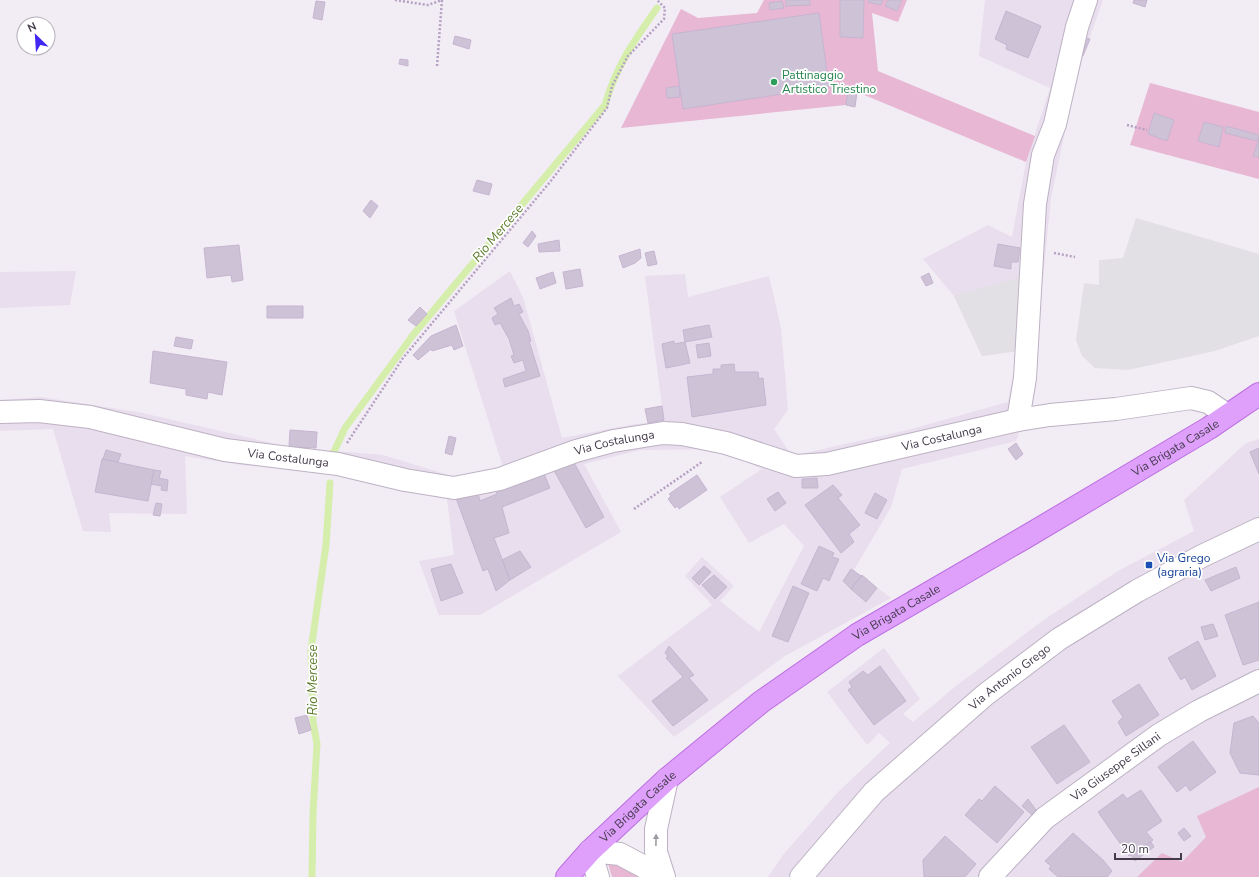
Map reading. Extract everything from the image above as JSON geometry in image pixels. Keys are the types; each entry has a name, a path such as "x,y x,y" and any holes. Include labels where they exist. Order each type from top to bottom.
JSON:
{"main road":[{"name":"Via Brigata Casale","path":"567,877 590,851 667,780 761,702 857,635 1031,534 1227,416 1259,394"}],"street":[{"path":"1018,420 1025,378 1035,204 1043,155 1055,124 1077,27 1086,0"},
{"name":"Via Costalunga","path":"0,412 39,411 90,417 225,450 338,464 405,480 454,488 500,479 576,451 613,441 663,433 682,434 726,443 796,466 827,464 1018,420 1050,415 1116,409 1191,398 1208,402 1227,416"},
{"name":"Via Antonio Grego","path":"801,877 874,792 985,695 1060,640 1136,591 1202,556 1259,529"},
{"name":"Via Giuseppe Sillani","path":"990,877 1045,818 1159,735 1199,711 1259,682"},
{"path":"664,877 656,852 656,844 659,809 667,780"},
{"path":"598,877 590,851 620,854 664,877"}],"path":[{"path":"395,0 428,5 442,0 437,66"},
{"path":"338,464 344,448 403,358 550,182 608,108 612,86 628,56 664,19 665,8 657,0"},
{"path":"1127,125 1147,130"},
{"path":"634,509 726,443"}],"shaded area":[{"name":"Pattinaggio Artistico Triestino","path":"764,0 907,0 898,22 872,13 878,71 1035,136 1026,162 857,92 855,107 846,105 621,128 681,9 698,18 757,13"},
{"path":"985,0 1103,0 1083,56 1068,117 1051,198 1031,400 1016,441 902,469 891,507 854,570 891,598 785,656 674,737 618,676 712,605 685,576 702,557 734,586 720,601 759,632 804,546 784,524 749,543 720,497 762,469 719,449 640,450 584,464 621,532 480,615 439,615 419,561 454,555 447,499 321,471 241,465 185,456 187,514 109,513 111,532 83,531 53,429 0,431 0,400 41,397 138,412 289,447 383,455 458,478 503,467 454,311 510,271 523,297 562,438 635,424 648,423 645,409 662,406 645,276 685,274 688,297 769,276 781,328 788,410 774,429 792,456 908,430 1008,402 1018,351 982,356 954,296 923,259 988,225 1012,237 1026,162 1050,88 979,56"},
{"path":"1150,83 1259,112 1259,179 1130,145"},
{"path":"1136,218 1259,254 1259,336 1215,351 1128,370 1095,368 1082,356 1076,340 1084,283 1099,285 1099,260 1123,258"},
{"path":"76,271 70,305 0,308 0,272"},
{"path":"1024,276 1018,351 982,356 954,296"},
{"path":"1259,439 1259,877 768,877 783,855 836,794 890,743 879,733 867,745 827,692 884,648 920,699 903,714 913,722 956,686 1045,619 1118,571 1194,531 1184,500 1246,443"},
{"path":"1259,787 1259,877 1137,877 1162,853 1182,862 1206,837 1197,816"},
{"path":"608,864 621,865 640,877 612,877"}],"building":[{"path":"786,0 810,0 810,5 786,6"},
{"path":"840,0 864,0 863,38 840,37"},
{"path":"869,0 883,0 881,5 868,2"},
{"path":"888,0 901,0 897,11 885,6"},
{"path":"1134,0 1147,0 1145,7 1133,3"},
{"path":"316,1 325,2 322,20 313,18"},
{"path":"782,1 784,8 770,10 769,3"},
{"path":"1006,11 1041,26 1028,58 1006,49 1007,45 995,39"},
{"path":"819,13 829,87 683,109 672,34"},
{"path":"455,36 471,40 469,49 453,44"},
{"path":"1080,36 1090,39 1083,56 1076,53"},
{"path":"400,59 408,60 408,66 399,64"},
{"path":"679,86 680,97 667,98 666,88"},
{"path":"848,91 857,92 855,107 846,105"},
{"path":"1154,113 1174,120 1167,141 1148,134"},
{"path":"1204,122 1223,127 1219,147 1198,141"},
{"path":"1226,126 1259,135 1257,141 1225,133"},
{"path":"1259,139 1259,157 1253,156"},
{"path":"477,180 492,184 489,195 473,191"},
{"path":"371,200 378,206 370,218 363,211"},
{"path":"532,231 536,236 528,247 523,243"},
{"path":"559,240 560,251 539,252 538,244"},
{"path":"998,244 1020,248 1018,262 1011,262 1011,269 994,266"},
{"path":"239,245 243,280 232,282 231,275 207,278 204,248"},
{"path":"640,249 641,258 635,263 623,268 619,256"},
{"path":"654,251 657,264 648,266 645,253"},
{"path":"580,269 583,286 566,289 563,272"},
{"path":"553,272 556,283 540,289 536,278"},
{"path":"929,273 933,283 926,286 921,277"},
{"path":"511,298 514,306 519,304 523,312 519,314 528,331 531,341 529,341 540,376 505,387 503,379 526,371 523,360 514,363 511,356 514,355 509,339 500,323 495,325 492,318 498,314 494,308"},
{"path":"267,306 303,306 303,318 267,318"},
{"path":"420,307 427,314 416,326 408,320"},
{"path":"456,325 463,346 454,350 452,345 432,351 431,349 418,360 413,355 431,336"},
{"path":"709,325 712,337 685,342 683,330"},
{"path":"176,337 193,340 191,349 174,346"},
{"path":"674,341 674,344 685,342 690,363 666,368 662,344"},
{"path":"709,343 711,356 698,358 696,345"},
{"path":"153,351 227,362 222,395 208,392 207,399 186,395 186,389 150,383"},
{"path":"734,364 735,372 758,372 759,379 763,378 766,405 692,417 687,377 713,374 713,369 721,369 721,365"},
{"path":"662,406 664,420 648,423 645,409"},
{"path":"290,430 317,432 316,448 289,447"},
{"path":"449,436 456,438 452,455 445,453"},
{"path":"1016,443 1023,454 1016,460 1008,449"},
{"path":"1259,448 1259,474 1250,452"},
{"path":"106,450 121,454 118,462 103,459"},
{"path":"102,459 154,470 148,501 95,492"},
{"path":"572,459 604,517 586,528 552,467"},
{"path":"542,469 550,488 502,507 509,533 494,538 510,580 496,591 488,569 483,571 456,498 477,490 480,501 497,494 495,487"},
{"path":"154,470 161,471 159,478 168,480 167,491 161,490 162,486 151,484"},
{"path":"697,475 707,490 679,509 678,506 675,508 668,499 671,496 669,494"},
{"path":"817,478 818,488 802,488 802,479"},
{"path":"833,485 842,495 838,498 860,525 849,534 854,542 841,553 805,505"},
{"path":"778,492 786,503 775,511 767,499"},
{"path":"875,493 887,500 877,519 865,513"},
{"path":"156,503 162,504 160,516 153,515"},
{"path":"819,546 834,553 832,557 839,559 829,581 823,578 817,591 801,584"},
{"path":"520,551 531,567 510,580 502,560"},
{"path":"451,564 463,593 441,601 431,569"},
{"path":"704,566 711,572 699,585 692,578"},
{"path":"1236,567 1240,578 1211,591 1205,580"},
{"path":"851,569 861,576 851,589 843,581"},
{"path":"714,575 727,587 715,599 702,585"},
{"path":"862,575 877,588 866,602 851,589"},
{"path":"793,586 809,593 788,642 772,636"},
{"path":"1259,602 1259,660 1243,665 1225,615"},
{"path":"1213,624 1218,636 1205,640 1201,627"},
{"path":"1198,641 1216,676 1192,690 1185,677 1181,680 1168,658"},
{"path":"669,646 694,675 689,678 708,700 673,726 652,701 683,677 666,658 668,656 665,653"},
{"path":"880,666 906,701 874,725 848,690 852,687 849,682 863,671 868,675"},
{"path":"1139,684 1159,715 1126,736 1118,722 1123,717 1112,701"},
{"path":"307,715 311,730 299,734 295,718"},
{"path":"1253,716 1259,723 1259,775 1240,773 1230,753 1234,723"},
{"path":"1064,725 1090,762 1057,784 1031,747"},
{"path":"1193,741 1216,772 1190,791 1186,785 1177,792 1158,767"},
{"path":"995,786 1024,812 997,843 965,815 979,799 982,801"},
{"path":"1141,790 1162,821 1146,832 1153,840 1129,856 1098,812 1123,794 1127,799"},
{"path":"1028,799 1036,810 1032,815 1022,806"},
{"path":"1184,828 1191,836 1184,841 1178,833"},
{"path":"1073,833 1103,860 1112,871 1107,877 1058,877 1049,869 1051,866 1045,861"},
{"path":"945,836 976,864 965,877 924,877 923,860"},
{"path":"1151,842 1154,847 1135,861 1131,855"}],"waterway":[{"name":"Rio Mercese","path":"332,456 345,428 413,335 605,105 609,91 626,54 657,8"},
{"name":"Rio Mercese","path":"312,877 313,814 317,744 313,722 311,650 326,545 330,483"}],"place":[{"name":"Pattinaggio Artistico Triestino","path":"774,82"},
{"name":"Via Grego (agraria)","path":"1149,565"}]}
